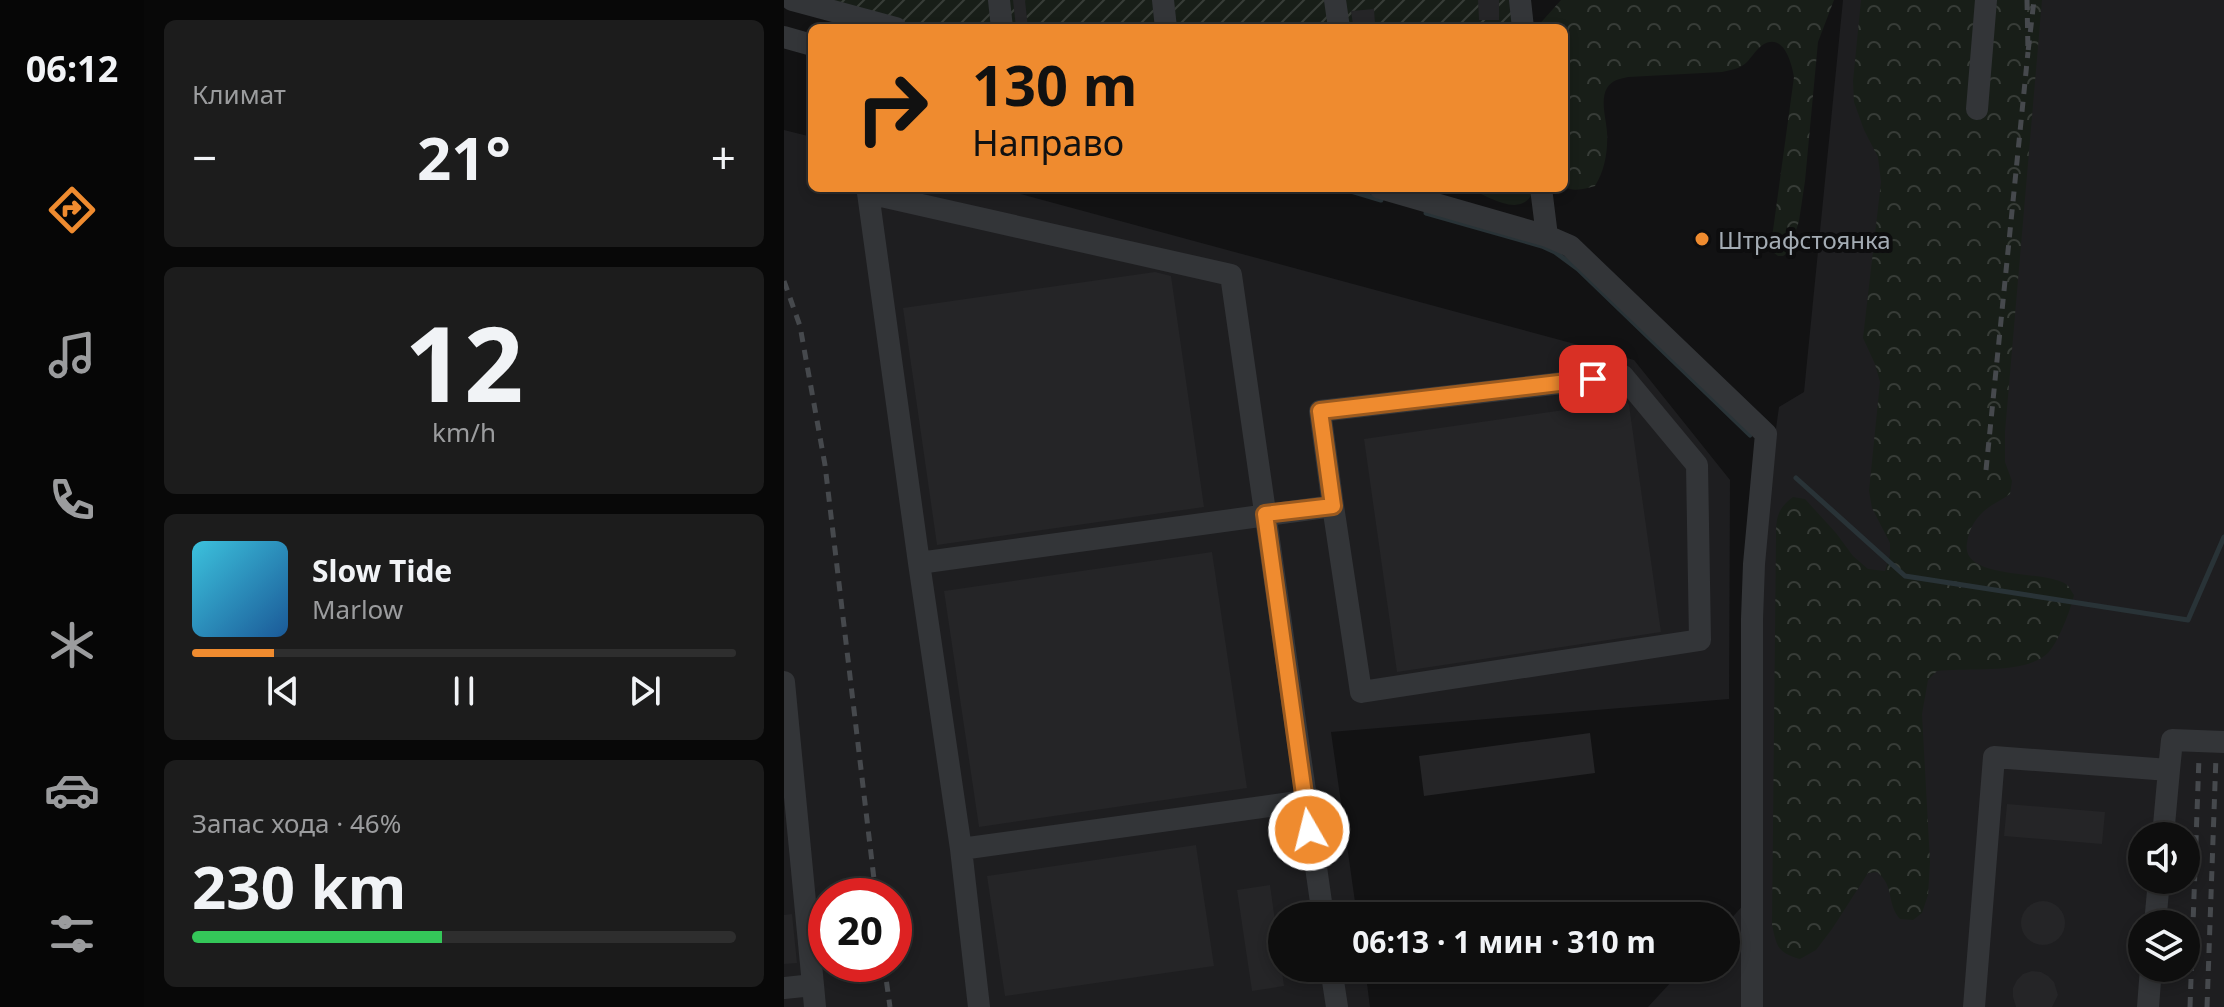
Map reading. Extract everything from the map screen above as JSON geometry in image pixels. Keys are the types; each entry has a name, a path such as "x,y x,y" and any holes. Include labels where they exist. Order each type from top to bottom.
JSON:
{"street":[{"path":"792,0 836,6 885,24"},
{"path":"999,0 1002,24"},
{"path":"1163,0 1166,24"},
{"path":"1335,0 1338,24"},
{"path":"1520,0 1523,24"},
{"path":"1977,109 1986,0"},
{"path":"784,37 808,44"},
{"path":"1394,192 1560,240 1579,253 1766,434 1752,619 1752,1007"},
{"path":"1542,192 1547,236"},
{"path":"979,1007 961,849 868,193 1231,275 1321,902"},
{"path":"1623,376 1697,465 1700,640 1361,692 1333,506 1320,411 1623,376"},
{"path":"919,563 1333,506"},
{"path":"784,682 814,996 784,988"},
{"path":"2164,822 2172,740 2224,742"},
{"path":"1974,1007 1994,757 2169,770"},
{"path":"961,849 1305,801"},
{"path":"1333,982 1337,1007"},
{"path":"2148,1007 2150,982"}],"shaded area":[{"path":"1843,0 2224,0 2224,1007 1755,1007 1764,514 1779,407 1804,392"},
{"path":"784,130 808,136 808,192 1013,192 1634,360 1730,480 1729,699 1331,732 1355,902 1268,902 1268,982 1367,982 1370,1007 784,1007"},
{"path":"1748,900 1748,1007 1648,1007 1671,982 1740,982 1740,909"}],"green space":[{"path":"784,0 1511,0 1513,24 861,24"},
{"path":"1561,0 1834,0 1818,42 1805,181 1799,221 1789,252 1778,256 1771,245 1794,77 1782,46 1771,42 1764,44 1743,65 1722,72 1628,77 1613,82 1604,98 1607,146 1601,173 1595,186 1572,189 1568,188 1568,24 1540,24"},
{"path":"1861,0 2042,0 2005,432 2005,462 2012,481 2010,494 1977,518 1967,543 1968,555 1977,563 1990,569 2057,580 2068,586 2074,595 2056,642 2038,660 1995,669 1937,671 1928,680 1922,714 1930,862 1928,895 1922,913 1913,920 1900,919 1883,877 1877,872 1868,873 1816,950 1800,959 1779,948 1772,925 1778,514 1793,497 1805,499 1853,556 1868,569 1885,571 1890,555 1890,543 1872,508 1869,491 1880,382 1863,338 1881,182 1878,157 1854,102 1853,81"},
{"path":"1477,192 1532,192 1523,203 1515,205 1496,201"}],"building":[{"path":"1013,0 1025,0 1028,24 1016,24"},
{"path":"1478,0 1499,0 1499,20 1479,20"},
{"path":"1374,9 1375,23 1353,24 1351,11"},
{"path":"1155,272 1171,276 1204,507 937,545 903,308"},
{"path":"1626,401 1661,632 1397,672 1364,439"},
{"path":"1212,552 1247,788 979,827 944,591"},
{"path":"1590,733 1595,773 1424,796 1419,756"},
{"path":"2007,804 2105,812 2102,844 2004,836"},
{"path":"1196,845 1214,966 1005,996 987,876"},
{"path":"1270,885 1272,902 1268,902 1268,982 1283,982 1284,986 1252,991 1237,890"},
{"path":"2043,901 2059,907 2065,923 2059,939 2043,945 2027,939 2021,923 2027,907"},
{"path":"792,914 797,963 784,964 784,915"},
{"path":"2041,972 2054,982 2058,995 2052,1007 2016,1007 2013,988 2023,974"}],"waterway":[{"path":"1354,192 1381,200"},
{"path":"1426,213 1555,252 1578,269 1750,435"},
{"path":"1796,478 1905,576 2188,620 2224,537"}],"railway":[{"path":"2027,0 2028,52 2034,0"},
{"path":"1986,470 2028,52"},
{"path":"784,281 800,326 825,465 874,878"},
{"path":"2207,1007 2216,756"},
{"path":"2190,1007 2199,757"},
{"path":"887,982 890,1007"}],"place":[{"name":"Штрафстоянка","path":"1702,239"}],"route":[{"path":"1309,830 1265,514 1333,506 1320,411 1593,379"}]}
